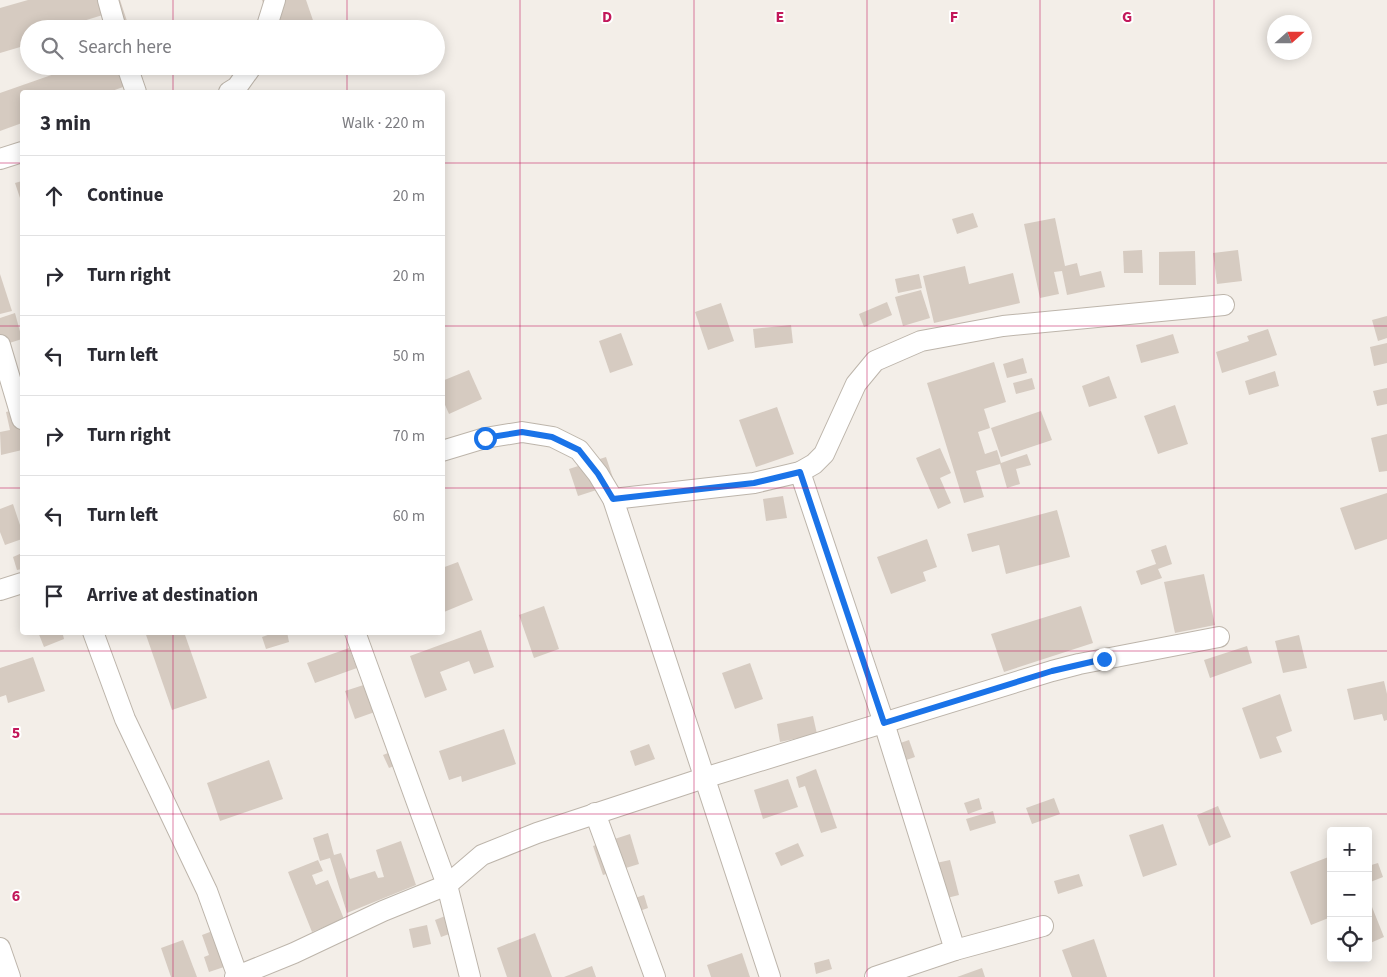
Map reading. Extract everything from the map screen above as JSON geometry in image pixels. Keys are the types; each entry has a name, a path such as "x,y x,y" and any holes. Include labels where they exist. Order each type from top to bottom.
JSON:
{"street":[{"path":"108,0 114,20"},
{"path":"269,20 275,0"},
{"path":"131,75 135,90"},
{"path":"232,90 237,87 246,75"},
{"path":"0,159 20,153"},
{"path":"613,499 754,483 800,472 814,464 824,454 856,384 875,361 921,341 1002,326 1224,305"},
{"path":"0,345 18,387 20,403"},
{"path":"445,450 485,438 522,432 552,437 579,450 598,474 613,499 770,977"},
{"path":"800,472 884,723 955,950"},
{"path":"0,590 20,584"},
{"path":"94,635 125,719 207,891 237,977 294,953 383,910 447,885 482,855 536,833 704,778 1079,664 1219,637"},
{"path":"356,635 447,885 470,977"},
{"path":"595,813 655,977"},
{"path":"875,977 955,950 1043,926"},
{"path":"0,948 10,977"}],"building":[{"path":"28,0 120,0 127,20 108,20 106,14 86,20 20,20 20,47 0,53 0,8"},
{"path":"262,0 306,0 313,20 269,20"},
{"path":"51,75 142,75 143,80 115,90 20,90 20,124 0,131 0,93"},
{"path":"20,182 20,198 15,183"},
{"path":"973,213 978,227 957,234 952,219"},
{"path":"1055,218 1065,266 1077,263 1080,276 1101,271 1105,287 1067,295 1062,271 1054,272 1059,294 1040,298 1024,224"},
{"path":"1142,250 1143,273 1124,273 1123,251"},
{"path":"1238,250 1242,281 1217,284 1213,253"},
{"path":"1195,251 1196,285 1159,285 1159,252"},
{"path":"965,266 969,284 1013,273 1020,303 934,323 923,276"},
{"path":"0,274 12,311 0,314"},
{"path":"919,274 922,288 898,293 895,279"},
{"path":"921,290 930,318 903,326 895,297"},
{"path":"887,302 892,315 864,327 859,314"},
{"path":"721,303 734,341 708,350 695,312"},
{"path":"15,313 20,340 0,346 0,318"},
{"path":"1387,316 1387,338 1378,341 1372,320"},
{"path":"791,325 793,343 755,348 753,329"},
{"path":"1268,329 1277,355 1222,373 1216,352 1249,341 1247,336"},
{"path":"621,333 633,365 610,373 599,341"},
{"path":"1173,334 1179,353 1141,363 1136,345"},
{"path":"1387,343 1387,363 1374,366 1370,347"},
{"path":"1023,358 1027,373 1007,378 1003,364"},
{"path":"994,362 1006,402 984,409 990,428 978,432 985,454 997,450 1001,463 1027,454 1031,465 1016,469 1020,484 1007,488 1000,464 976,471 984,497 964,503 927,383"},
{"path":"469,370 482,399 449,414 445,405 445,380"},
{"path":"1275,371 1279,386 1249,395 1245,381"},
{"path":"1109,376 1117,398 1089,407 1082,386"},
{"path":"1032,378 1035,389 1016,394 1013,383"},
{"path":"1387,388 1387,404 1377,406 1373,391"},
{"path":"1175,405 1188,444 1158,454 1144,416"},
{"path":"777,407 794,454 756,467 739,420"},
{"path":"20,408 20,450 1,455 0,432 10,430 6,412"},
{"path":"1041,411 1052,440 1001,457 991,428"},
{"path":"1387,434 1387,471 1379,472 1371,438"},
{"path":"940,448 951,473 940,478 951,503 938,509 916,458"},
{"path":"606,457 615,484 578,496 569,469"},
{"path":"1387,493 1387,539 1355,550 1340,508"},
{"path":"783,496 787,518 766,521 763,499"},
{"path":"13,504 20,525 20,540 5,545 0,532 0,509"},
{"path":"1057,510 1070,557 1006,574 999,545 972,552 967,534"},
{"path":"927,539 937,567 923,572 926,581 891,594 877,557"},
{"path":"1166,545 1172,564 1158,569 1162,578 1141,585 1136,571 1156,564 1151,550"},
{"path":"20,554 20,569 17,570 13,557"},
{"path":"458,562 473,600 445,612 445,567"},
{"path":"1204,574 1215,625 1175,633 1164,582"},
{"path":"544,606 559,649 534,658 519,615"},
{"path":"1081,606 1093,643 1004,672 991,634"},
{"path":"481,630 494,667 474,674 469,661 440,672 447,690 425,698 410,656"},
{"path":"39,635 63,635 64,639 44,647"},
{"path":"146,635 185,635 207,698 172,710"},
{"path":"268,635 288,635 289,642 266,649 262,637"},
{"path":"1299,635 1307,668 1283,673 1275,641"},
{"path":"1247,646 1252,663 1210,678 1204,660"},
{"path":"349,648 357,668 315,683 307,663"},
{"path":"33,657 45,691 8,703 6,695 0,697 0,668"},
{"path":"750,663 763,699 735,709 722,673"},
{"path":"379,680 389,707 355,719 345,691"},
{"path":"1384,681 1387,694 1387,720 1384,721 1382,714 1354,720 1347,689"},
{"path":"1280,694 1292,731 1276,737 1282,752 1260,759 1242,708"},
{"path":"813,716 817,734 780,742 777,724"},
{"path":"504,729 516,764 462,782 461,776 449,780 439,751"},
{"path":"909,740 915,757 889,766 883,749"},
{"path":"649,744 655,759 635,766 630,751"},
{"path":"401,748 406,761 389,768 383,755"},
{"path":"269,760 283,799 220,821 207,783"},
{"path":"816,769 837,828 821,833 805,786 799,788 796,777"},
{"path":"788,779 798,807 763,819 754,790"},
{"path":"979,798 982,809 968,814 964,803"},
{"path":"1054,798 1060,814 1032,824 1026,808"},
{"path":"1218,806 1231,837 1209,846 1197,815"},
{"path":"993,811 996,823 970,831 966,819"},
{"path":"1163,824 1177,865 1143,877 1129,835"},
{"path":"328,833 334,855 341,853 350,879 375,871 378,878 384,877 376,850 401,841 416,885 347,913 330,858 320,861 313,838"},
{"path":"630,834 639,864 603,875 593,846"},
{"path":"798,843 804,856 781,866 775,853"},
{"path":"1327,858 1327,919 1311,925 1290,872"},
{"path":"318,860 323,871 312,875 316,885 328,880 344,919 312,932 288,872"},
{"path":"950,860 959,895 935,901 927,865"},
{"path":"1378,863 1383,877 1372,881 1372,872 1372,865"},
{"path":"1079,874 1083,886 1058,894 1054,881"},
{"path":"644,895 648,908 634,913 629,900"},
{"path":"1372,907 1384,937 1372,942"},
{"path":"453,913 460,930 441,937 435,920"},
{"path":"427,925 431,944 413,948 409,929"},
{"path":"215,930 227,966 209,972 204,957 209,955 202,935"},
{"path":"535,933 552,977 507,977 497,948"},
{"path":"1094,939 1107,977 1072,977 1062,950"},
{"path":"183,940 197,977 171,977 161,948"},
{"path":"742,953 750,977 711,977 707,965"},
{"path":"829,959 832,969 816,974 814,963"},
{"path":"592,966 596,977 564,977"},
{"path":"982,968 985,977 957,977"}],"route":[{"path":"485,438 522,432 552,437 579,450 598,474 613,499 754,483 800,472 884,723 1052,671 1104,659"}]}
